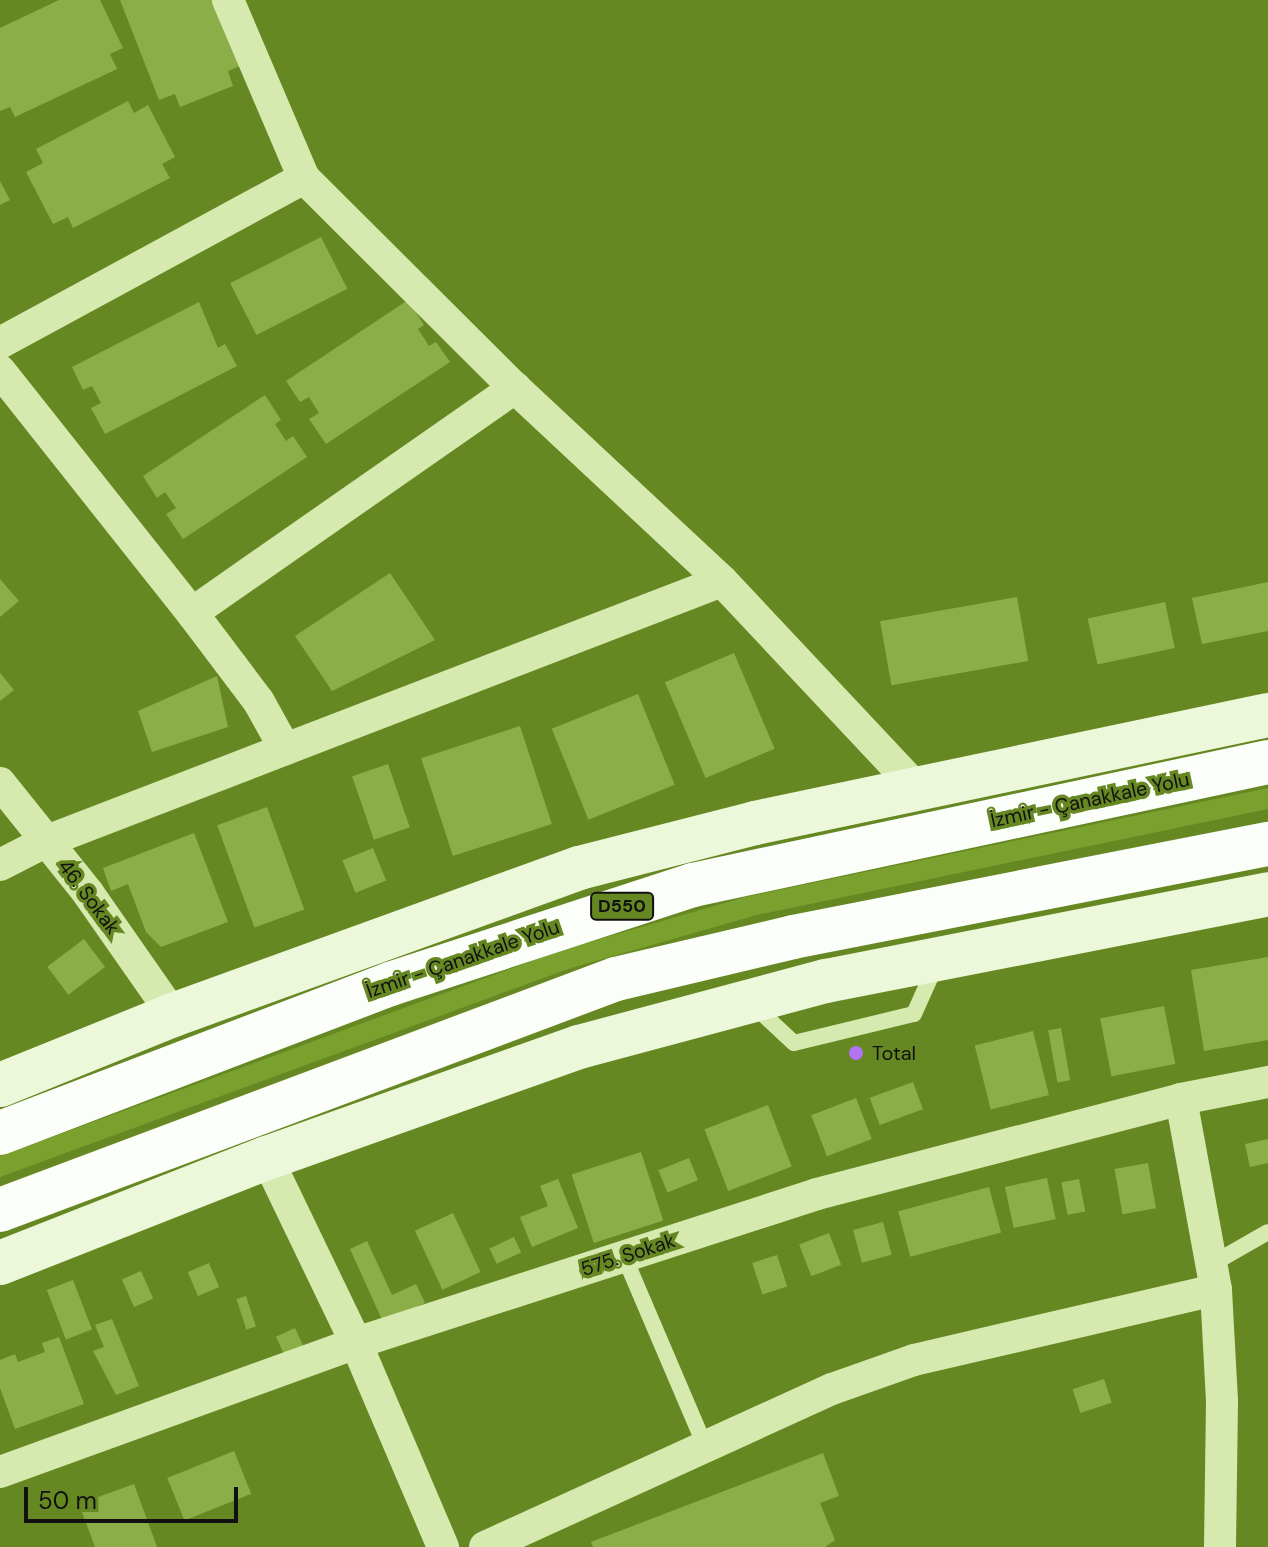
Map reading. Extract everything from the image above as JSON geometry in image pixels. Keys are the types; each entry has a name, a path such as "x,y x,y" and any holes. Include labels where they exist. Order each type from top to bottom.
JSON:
{"highway":[{"name":"İzmir - Çanakkale Yolu","path":"0,1133 390,984 693,885 1268,762"},
{"path":"0,1210 616,979 793,937 1268,844"}],"main road":[{"path":"0,1085 173,1015 579,868 917,789 1268,715"},
{"path":"0,1263 267,1158 579,1047 826,981 1268,894"}],"street":[{"path":"228,0 304,178 515,388 722,581 917,789"},
{"path":"0,343 304,178"},
{"path":"0,371 192,613 259,702 285,749"},
{"path":"192,613 515,388"},
{"path":"0,865 47,841 722,581"},
{"name":"46. Sokak","path":"0,783 47,841 173,1015"},
{"name":"575. Sokak","path":"0,1472 356,1343 817,1194 1181,1099 1268,1082"},
{"path":"1181,1099 1214,1277 1222,1402 1220,1547"},
{"path":"267,1158 356,1343 443,1547"},
{"path":"485,1547 704,1444 832,1389 914,1360 1214,1277"}],"lane":[{"path":"1214,1277 1268,1232"},
{"path":"624,1256 704,1444"}],"green space":[{"path":"1268,788 1268,809 757,915 571,968 0,1177 0,1156 562,950 745,897"}],"building":[{"path":"59,0 100,0 123,48 110,54 117,69 15,117 10,107 0,111 0,28"},
{"path":"120,0 214,0 240,66 228,71 233,86 180,107 175,94 159,100"},
{"path":"128,101 134,113 148,105 175,157 162,164 170,178 73,228 68,217 53,224 26,172 43,163 36,149"},
{"path":"0,181 10,200 0,205"},
{"path":"321,237 347,289 256,335 230,283"},
{"path":"408,300 424,325 418,329 429,346 436,342 450,362 326,444 309,419 319,413 309,397 300,402 286,381"},
{"path":"199,302 218,348 225,344 237,366 105,434 91,408 101,403 92,386 83,390 72,367"},
{"path":"265,395 281,420 275,424 286,441 293,436 307,457 183,539 166,514 176,508 165,492 157,498 143,476"},
{"path":"390,573 435,640 332,691 295,636"},
{"path":"0,579 19,601 0,617"},
{"path":"1268,582 1268,631 1202,644 1192,598"},
{"path":"1017,597 1028,661 891,685 880,621"},
{"path":"1165,602 1175,648 1097,664 1088,618"},
{"path":"734,653 775,749 706,778 665,682"},
{"path":"0,673 14,690 0,701"},
{"path":"217,676 228,727 152,752 138,711"},
{"path":"638,694 675,785 588,820 552,729"},
{"path":"520,726 552,824 453,856 421,758"},
{"path":"388,764 410,827 374,840 352,776"},
{"path":"267,807 304,909 254,928 217,825"},
{"path":"194,833 228,922 161,947 146,932 128,884 111,891 103,868"},
{"path":"373,848 386,880 356,893 342,860"},
{"path":"84,939 105,967 68,995 47,967"},
{"path":"1268,957 1268,1040 1204,1051 1191,970"},
{"path":"1164,1006 1175,1064 1111,1076 1100,1018"},
{"path":"1061,1028 1070,1080 1057,1082 1048,1030"},
{"path":"1033,1031 1049,1095 991,1110 975,1046"},
{"path":"913,1082 923,1109 880,1125 870,1098"},
{"path":"856,1098 872,1139 827,1156 811,1115"},
{"path":"768,1105 792,1167 728,1191 705,1129"},
{"path":"1268,1139 1268,1163 1250,1167 1245,1144"},
{"path":"641,1152 663,1220 594,1243 572,1175"},
{"path":"689,1158 698,1180 667,1193 658,1170"},
{"path":"1148,1163 1156,1208 1123,1214 1115,1169"},
{"path":"1047,1178 1056,1219 1014,1228 1005,1187"},
{"path":"558,1179 578,1228 532,1247 520,1217 548,1206 540,1186"},
{"path":"1079,1179 1085,1211 1068,1215 1061,1182"},
{"path":"989,1187 1001,1232 910,1257 898,1211"},
{"path":"453,1213 480,1272 442,1290 415,1231"},
{"path":"883,1222 892,1255 862,1263 853,1230"},
{"path":"829,1233 841,1265 811,1276 799,1244"},
{"path":"514,1237 521,1252 497,1264 490,1248"},
{"path":"367,1241 392,1295 416,1284 425,1303 383,1322 350,1249"},
{"path":"777,1255 787,1286 762,1294 752,1263"},
{"path":"209,1263 219,1287 198,1296 188,1272"},
{"path":"141,1271 153,1298 134,1307 122,1280"},
{"path":"73,1280 92,1329 66,1340 47,1290"},
{"path":"246,1296 256,1326 246,1330 236,1299"},
{"path":"112,1319 139,1386 116,1395 93,1351 104,1347 95,1325"},
{"path":"295,1328 303,1345 284,1354 276,1337"},
{"path":"59,1337 84,1404 15,1429 0,1388 0,1360 15,1354 18,1362 45,1352 42,1343"},
{"path":"1104,1379 1112,1403 1080,1413 1073,1389"},
{"path":"234,1451 251,1494 184,1521 167,1478"},
{"path":"823,1453 839,1496 820,1503 835,1540 825,1547 593,1547 591,1542"},
{"path":"134,1484 157,1547 95,1547 79,1504"}],"place":[{"name":"Total","path":"856,1053"}]}
